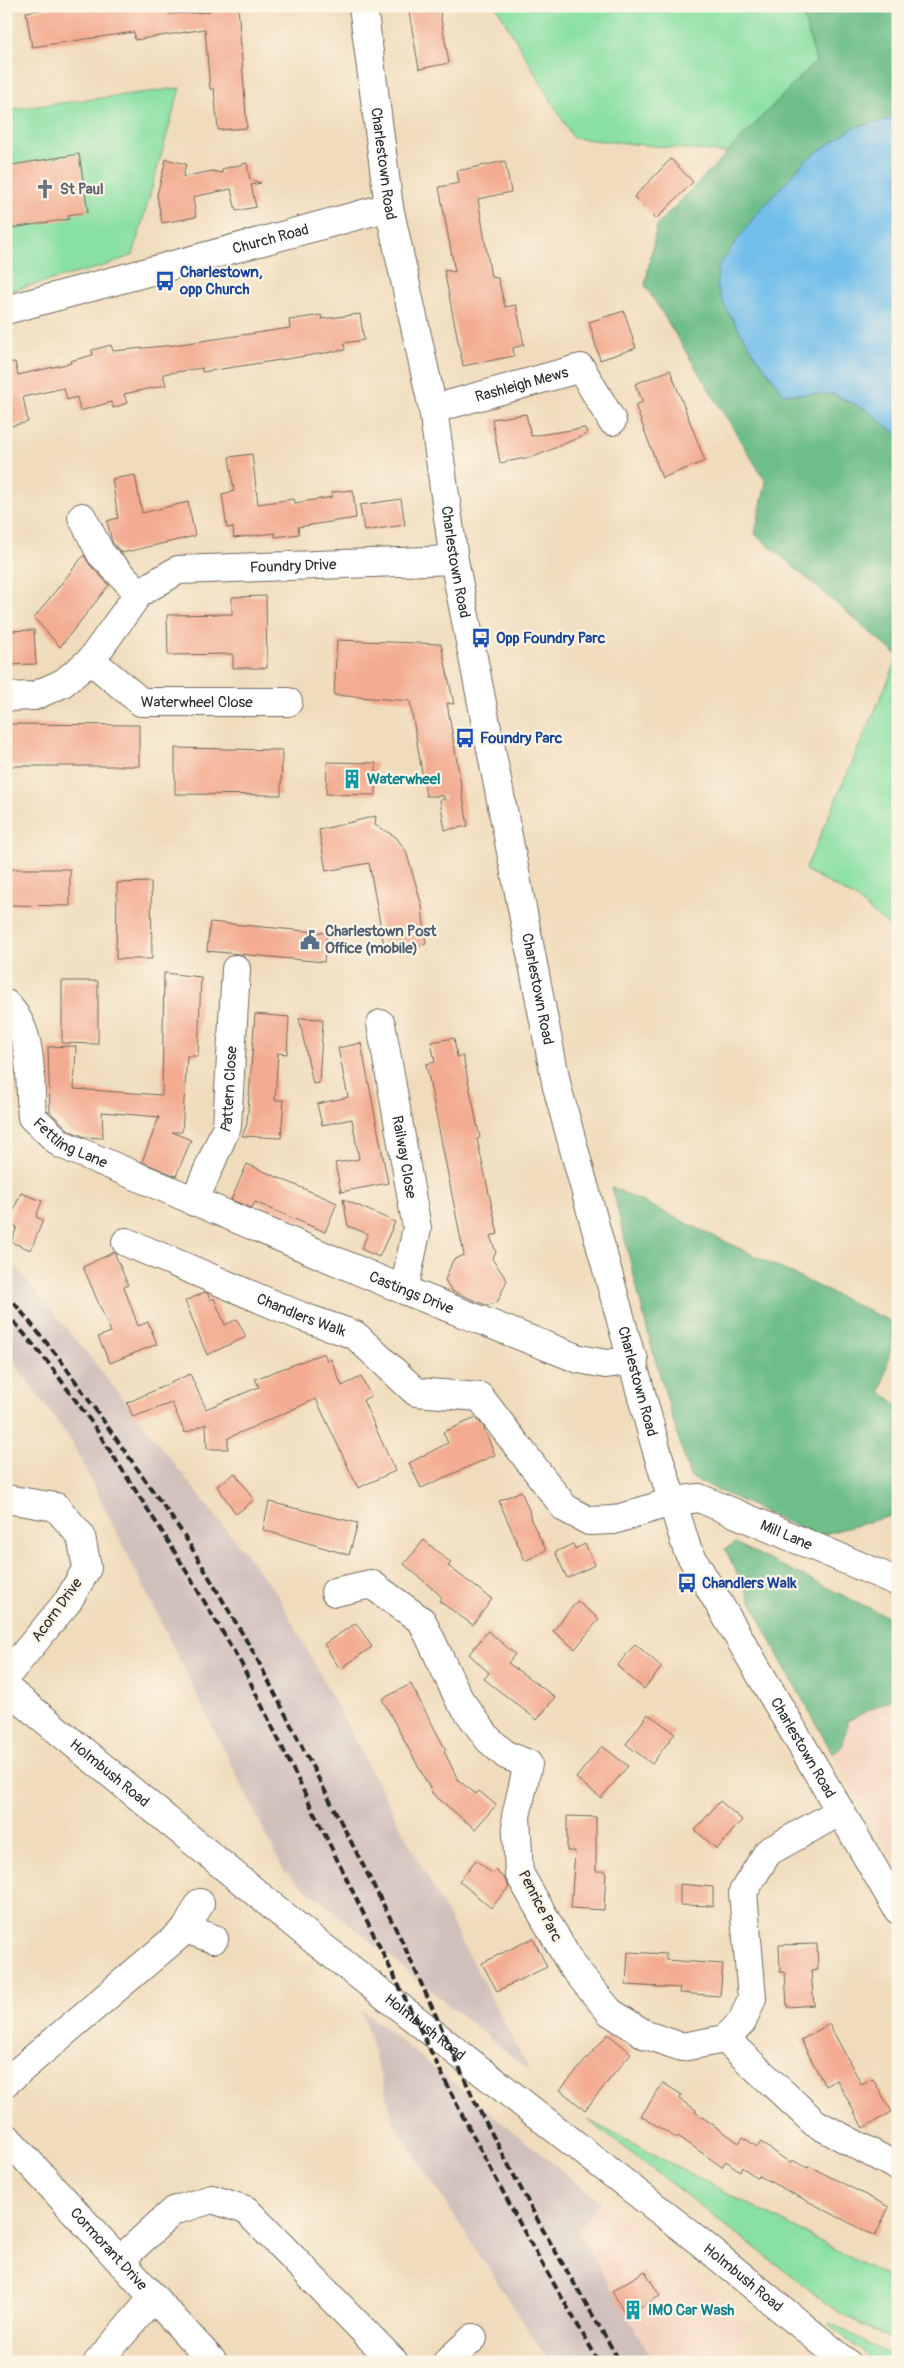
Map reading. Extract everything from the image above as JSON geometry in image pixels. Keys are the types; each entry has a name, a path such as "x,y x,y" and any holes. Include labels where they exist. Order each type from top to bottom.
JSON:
{"main road":[{"name":"Charlestown Road","path":"363,6 389,207 432,409 454,560 557,1087 634,1360 656,1448 674,1501 687,1549 838,1812 898,1910"},
{"name":"Church Road","path":"6,310 389,207"},
{"name":"Rashleigh Mews","path":"432,409 581,368 612,421"},
{"path":"82,517 101,554 139,593"},
{"name":"Foundry Drive","path":"6,697 34,696 63,683 91,660 119,623 131,601 139,593 178,570 454,560"},
{"name":"Waterwheel Close","path":"91,660 141,702 288,702"},
{"name":"Pattern Close","path":"194,1202 227,1126 236,968"},
{"name":"Fettling Lane","path":"6,1004 15,1013 27,1043 32,1118 61,1144 194,1202"},
{"name":"Railway Close","path":"381,1024 417,1228 404,1290"},
{"name":"Castings Drive","path":"194,1202 404,1290 579,1359 606,1364 634,1360"},
{"name":"Chandlers Walk","path":"126,1242 303,1317 355,1335 416,1392 480,1397 565,1508 589,1521 614,1520 674,1501"},
{"name":"Mill Lane","path":"674,1501 699,1498 898,1582"},
{"name":"Acorn Drive","path":"6,1499 56,1507 81,1536 88,1568 68,1601 6,1676"},
{"name":"Penrice Parc","path":"335,1592 371,1584 422,1621 459,1700 495,1745 506,1755 528,1764 516,1816 519,1873 572,1966 610,2012 646,2035 682,2047 725,2039"},
{"name":"Holmbush Road","path":"6,1688 316,1942 700,2242 846,2362"},
{"path":"838,1812 768,1852 743,1892 752,1998 742,2022 725,2039 815,2123 898,2167"},
{"path":"6,2082 186,1929 200,1903"},
{"path":"186,1929 214,1939"},
{"name":"Cormorant Drive","path":"6,2137 213,2362"},
{"path":"120,2260 173,2211 212,2199 246,2210 394,2362"},
{"path":"98,2362 154,2297"},
{"path":"447,2362 473,2338"}],"shaded area":[{"path":"6,1255 94,1362 278,1595 530,2071 284,1871 72,1442 6,1351"},
{"path":"898,1696 898,1865 833,1754 842,1747 846,1738 847,1721"},
{"path":"361,2009 601,2202 577,2230 654,2362 549,2362 395,2125"},
{"path":"601,2202 750,2326 722,2362 654,2362 577,2230"}],"green space":[{"path":"496,6 801,6 816,61 728,153 573,138"},
{"path":"801,6 898,6 898,117 853,128 726,309 754,353 784,394 832,394 867,410 898,435 898,656 755,534 766,482 645,285 657,225 816,61"},
{"path":"180,88 133,255 104,266 6,292 6,110"},
{"path":"898,658 898,934 854,897 805,870"},
{"path":"612,1187 896,1324 881,1392 898,1405 898,1514 817,1536 690,1477 651,1345"},
{"path":"735,1543 898,1622 898,1696 847,1721 844,1740 833,1754 780,1659 725,1549"},
{"path":"588,2120 898,2282 898,2343 839,2312"},
{"path":"831,2323 898,2359 898,2362 875,2362 829,2325"}],"water":[{"path":"898,117 898,435 867,410 833,394 784,394 754,353 726,309 717,287 718,267 754,217 806,160 853,128"}],"building":[{"path":"66,6 168,6 169,14 209,12 209,6 238,6 247,128 218,130 214,89 210,89 205,29 135,40 134,32 32,47 26,12"},
{"path":"439,7 449,63 419,69 409,12"},
{"name":"St Paul","path":"79,154 88,212 68,215 69,219 6,229 6,166"},
{"path":"166,159 186,164 183,177 212,171 222,173 222,169 247,163 250,180 261,183 251,185 256,207 236,211 231,189 193,197 196,217 162,223 157,195"},
{"path":"671,159 693,182 656,219 634,197"},
{"path":"505,161 511,192 478,199 491,277 498,278 505,307 516,305 524,345 513,348 514,356 463,366 444,270 455,272 439,187 459,183 457,171"},
{"path":"624,311 636,348 600,360 589,322"},
{"path":"360,314 364,340 344,343 345,350 202,372 202,368 163,374 166,385 124,394 127,403 113,408 111,402 80,411 77,397 67,400 64,388 23,397 28,422 6,427 6,363 15,362 18,375 71,363 70,361 93,355 92,350 111,345 113,351 174,345 290,328 289,320 321,315 322,319"},
{"path":"670,370 705,461 662,478 635,405 643,402 635,384"},
{"path":"526,414 531,436 585,428 587,434 536,456 500,463 492,419"},
{"path":"252,454 258,504 294,499 295,503 332,497 332,492 353,490 356,518 298,527 299,534 275,537 275,533 234,538 233,527 227,528 222,494 234,491 229,457"},
{"path":"135,475 142,513 188,502 195,536 122,553 112,542 107,521 118,518 112,479"},
{"path":"401,499 405,525 364,531 360,505"},
{"path":"84,555 90,565 109,585 60,647 34,618"},
{"path":"266,596 267,668 233,668 233,654 168,655 167,615 232,614 232,597"},
{"path":"34,630 36,664 6,665 6,631"},
{"path":"337,640 441,644 454,704 447,703 468,826 445,830 440,800 445,799 444,796 426,796 410,701 334,695"},
{"path":"6,724 139,725 139,766 6,766"},
{"path":"175,748 282,750 281,795 175,794"},
{"name":"Waterwheel","path":"327,762 376,763 376,795 326,794"},
{"path":"376,816 375,825 396,837 406,851 422,906 426,944 385,951 369,863 326,871 319,830"},
{"path":"6,869 70,869 70,906 7,905"},
{"path":"151,882 152,959 116,959 117,883"},
{"path":"210,922 327,933 324,962 207,951"},
{"path":"164,973 201,977 198,1056 187,1056 182,1132 172,1132 191,1140 176,1176 142,1162 159,1117 102,1112 103,1138 85,1137 70,1131 50,1112 48,1047 76,1046 74,1089 162,1095"},
{"path":"62,981 98,981 98,1044 62,1043"},
{"path":"255,1014 289,1017 287,1054 278,1053 275,1100 284,1100 281,1138 242,1136 247,1124"},
{"path":"299,1018 323,1019 319,1083 313,1084"},
{"path":"454,1038 457,1057 463,1056 480,1138 477,1139 498,1234 490,1236 496,1252 492,1259 507,1280 497,1303 486,1305 452,1291 445,1280 453,1260 464,1255 426,1064 435,1062 431,1042"},
{"path":"361,1043 388,1183 341,1192 335,1163 359,1159 352,1119 322,1125 317,1104 348,1097 338,1048"},
{"path":"247,1164 337,1203 325,1232 255,1202 252,1208 231,1200"},
{"path":"21,1193 42,1201 36,1217 43,1220 31,1250 11,1242 17,1227 8,1223"},
{"path":"343,1199 395,1222 379,1257 361,1249 368,1234 348,1226"},
{"path":"114,1252 128,1285 124,1287 138,1326 148,1322 157,1344 110,1363 98,1337 111,1332 83,1267"},
{"path":"205,1292 210,1300 214,1298 225,1325 237,1319 246,1337 207,1355 185,1301"},
{"path":"324,1353 327,1361 331,1359 342,1386 361,1377 371,1396 363,1400 395,1471 358,1488 316,1399 228,1438 228,1449 207,1449 206,1424 185,1433 172,1403 133,1417 127,1403 190,1374 206,1409 259,1387 255,1379"},
{"path":"476,1418 483,1426 495,1455 421,1488 409,1463 448,1443 443,1432"},
{"path":"235,1473 254,1500 236,1514 217,1486"},
{"path":"521,1491 531,1520 546,1550 525,1561 499,1501"},
{"path":"269,1502 358,1523 349,1555 263,1530"},
{"path":"424,1540 451,1563 448,1566 492,1599 473,1625 439,1601 442,1597 404,1564"},
{"path":"573,1544 575,1549 585,1544 595,1565 567,1578 555,1552"},
{"path":"577,1601 599,1619 575,1649 553,1631"},
{"path":"356,1623 372,1647 340,1669 324,1644"},
{"path":"488,1631 515,1654 508,1663 555,1697 537,1720 484,1679 489,1673 469,1654"},
{"path":"635,1644 662,1667 644,1689 617,1666"},
{"path":"411,1684 446,1750 444,1751 458,1780 476,1794 479,1791 496,1805 475,1829 433,1794 382,1699"},
{"path":"648,1714 675,1733 652,1764 626,1744"},
{"path":"602,1746 628,1766 601,1798 576,1778"},
{"path":"720,1801 742,1820 717,1849 695,1830"},
{"path":"567,1816 596,1817 596,1871 606,1871 604,1910 571,1908 575,1851 567,1851"},
{"path":"476,1860 492,1873 495,1870 504,1878 509,1887 491,1908 459,1881"},
{"path":"680,1884 713,1887 713,1906 680,1905"},
{"path":"533,1938 547,1967 497,1991 482,1963"},
{"path":"817,1944 818,1970 811,1971 814,2005 787,2007 785,1972 780,1972 779,1945"},
{"path":"628,1952 666,1954 666,1960 723,1964 720,1996 679,1993 680,1988 626,1985"},
{"path":"829,2024 862,2085 873,2079 892,2112 863,2128 837,2080 825,2086 801,2040"},
{"path":"608,2034 631,2053 585,2110 560,2090"},
{"path":"663,2083 682,2095 679,2099 696,2110 695,2112 739,2143 743,2137 757,2147 761,2142 790,2163 792,2160 808,2168 809,2166 889,2207 875,2236 759,2176 757,2178 742,2167 740,2171 726,2161 722,2167 678,2136 676,2138 641,2116"},
{"path":"645,2271 660,2296 626,2315 612,2291"}],"railway":[{"path":"6,1293 59,1358 184,1535 255,1655 401,1939 476,2104 543,2230 620,2362"},
{"path":"6,1312 50,1365 92,1423 170,1544 241,1663 460,2111 527,2237 599,2362"}],"place":[{"name":"St Paul","path":"45,189"},
{"name":"Charlestown, opp Church","path":"165,281"},
{"name":"Opp Foundry Parc","path":"481,638"},
{"name":"Foundry Parc","path":"465,738"},
{"name":"Waterwheel","path":"352,779"},
{"name":"Charlestown Post Office (mobile)","path":"310,940"},
{"name":"Chandlers Walk","path":"687,1583"},
{"name":"IMO Car Wash","path":"633,2310"}]}
